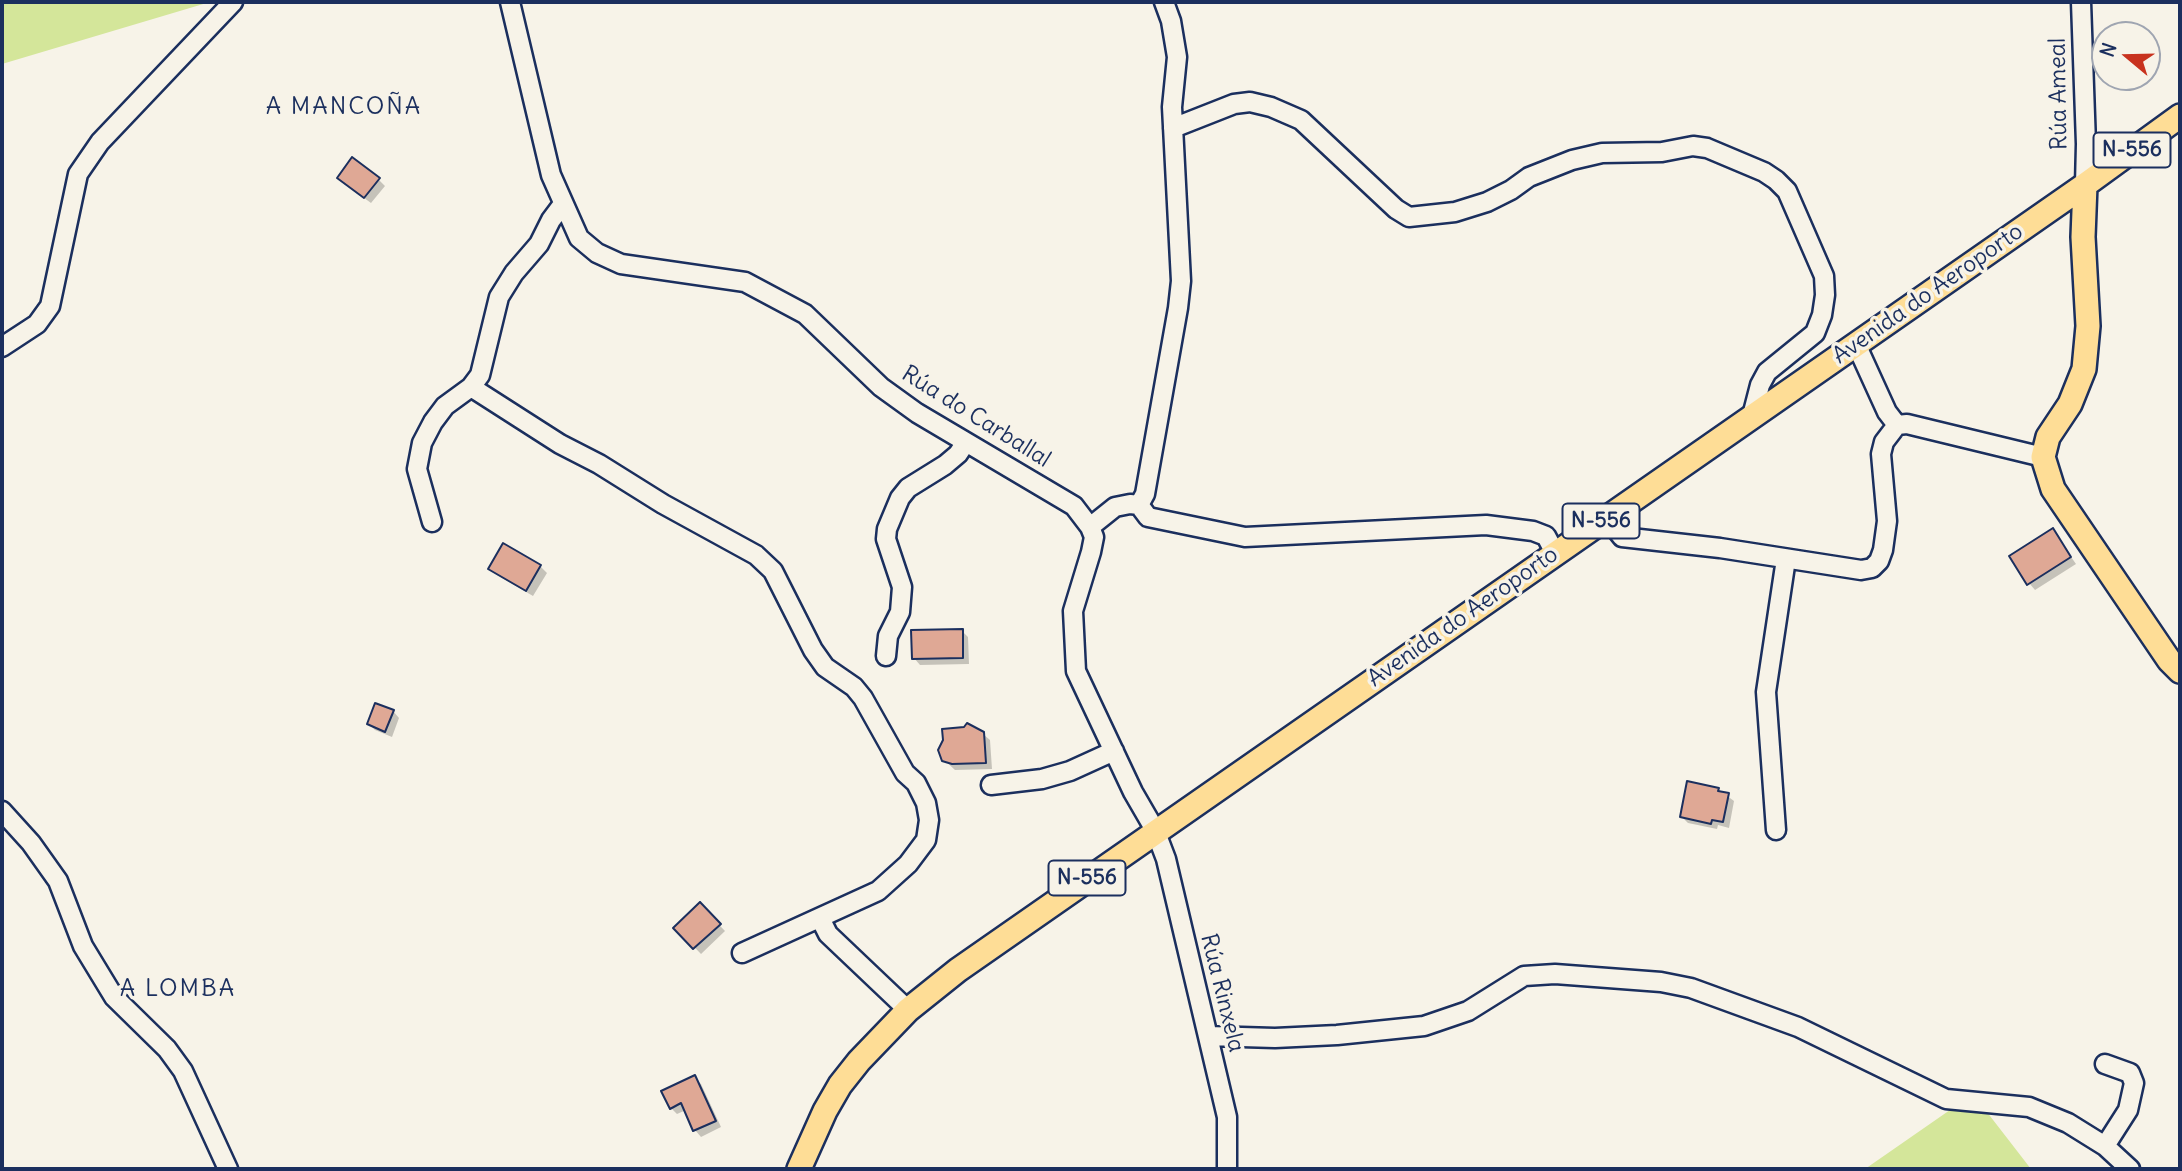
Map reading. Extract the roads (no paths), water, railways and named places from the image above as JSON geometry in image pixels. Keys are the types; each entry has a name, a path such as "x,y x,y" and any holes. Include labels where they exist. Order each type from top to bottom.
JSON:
{"main road":[{"name":"Avenida do Aeroporto","path":"799,1169 811,1137 840,1085 876,1042 908,1010 968,962 2085,185 2180,116"},
{"path":"2085,185 2083,237 2088,326 2084,369 2070,404 2048,437 2043,457 2053,489 2169,660 2180,671"}],"street":[{"path":"2,347 37,324 50,306 78,174 100,142 233,2"},
{"name":"Rúa do Carballal","path":"510,2 551,175 579,238 597,253 621,264 745,282 805,314 881,387 917,413 1074,506 1090,527"},
{"path":"1139,505 1145,494 1181,281 1172,107 1177,57 1171,21 1164,2"},
{"name":"Rúa Ameal","path":"2081,2 2085,185"},
{"path":"1174,128 1234,104 1250,102 1271,107 1301,120 1396,209 1409,217 1444,214 1477,205 1511,190 1529,177 1572,160 1602,153 1662,152 1693,146 1707,148 1764,172 1787,191 1824,276 1825,295 1822,315 1815,333 1767,372 1760,385 1752,416"},
{"path":"432,522 417,469 422,443 445,406 471,387 480,375 499,297 514,273 539,244 551,220 564,204"},
{"path":"1856,344 1887,412 1897,425"},
{"path":"471,387 560,444 756,555 773,571 813,650 825,667 854,687 863,698 905,773 916,783 926,803 929,820 926,840 908,864 878,891 742,953"},
{"path":"1606,517 1622,537 1720,548 1861,570 1872,568 1879,561 1887,533 1881,454 1884,442 1897,425 1907,424 2043,457"},
{"path":"886,656 888,636 900,612 902,587 886,539 887,529 900,498 908,488 946,465 966,442"},
{"path":"1155,830 1076,671 1073,611 1091,552 1094,537 1090,527 1115,508 1130,504 1139,505 1148,517 1245,537 1486,525 1533,531 1546,536 1555,552"},
{"path":"1776,830 1766,692 1786,559"},
{"path":"991,785 1042,779 1070,771 1114,751"},
{"path":"2,811 32,843 58,881 83,946 114,997 167,1049 183,1071 228,1169"},
{"name":"Rúa Rinxela","path":"1155,830 1166,859 1227,1117 1227,1169"},
{"path":"820,918 828,934 908,1010"},
{"path":"1208,1036 1275,1038 1424,1026 1468,1011 1524,976 1555,974 1661,982 1690,988 1798,1027 1946,1099 2029,1107 2068,1123 2105,1146 2130,1169"},
{"path":"2105,1063 2130,1073 2134,1083 2128,1110 2105,1146"}],"district":[{"name":"A MANCOÑA","path":"344,107"},
{"name":"A LOMBA","path":"178,989"}]}
